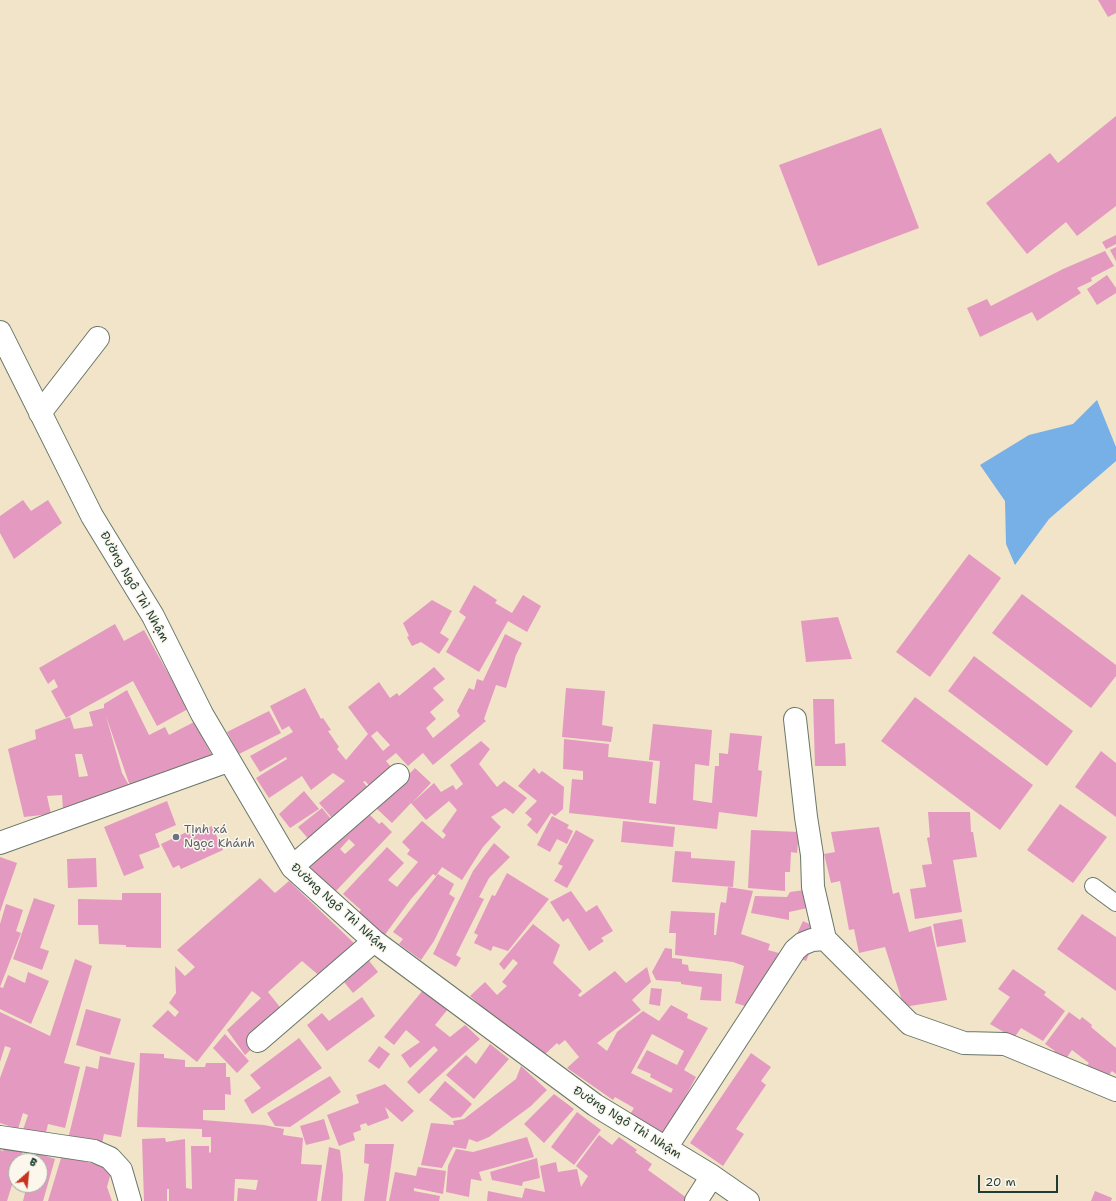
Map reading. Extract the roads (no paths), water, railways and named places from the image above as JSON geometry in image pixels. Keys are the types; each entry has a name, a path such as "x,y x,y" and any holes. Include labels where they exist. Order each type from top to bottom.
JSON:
{"street":[{"name":"Đường Ngô Thì Nhậm","path":"0,332 92,516 153,616 202,714 228,761 292,867 374,941 595,1105 712,1176 748,1201"},
{"path":"40,413 98,338"},
{"path":"795,719 806,817 812,855 813,887 824,940 910,1024 964,1043 1005,1044 1116,1090"},
{"path":"0,843 228,761"},
{"path":"292,867 398,775"},
{"path":"666,1148 795,950 802,944 812,940 824,940"},
{"path":"258,1041 374,941"},
{"path":"0,1137 94,1151 110,1158 121,1170 130,1201"},
{"path":"696,1201 712,1176"}],"lane":[{"path":"1093,886 1116,903"}],"water":[{"path":"1097,400 1116,447 1116,461 1049,519 1015,565 1006,544 1005,501 980,465 1029,435 1073,424"}],"place":[{"name":"Tịnh xá Ngọc Khánh","path":"176,837"}]}
